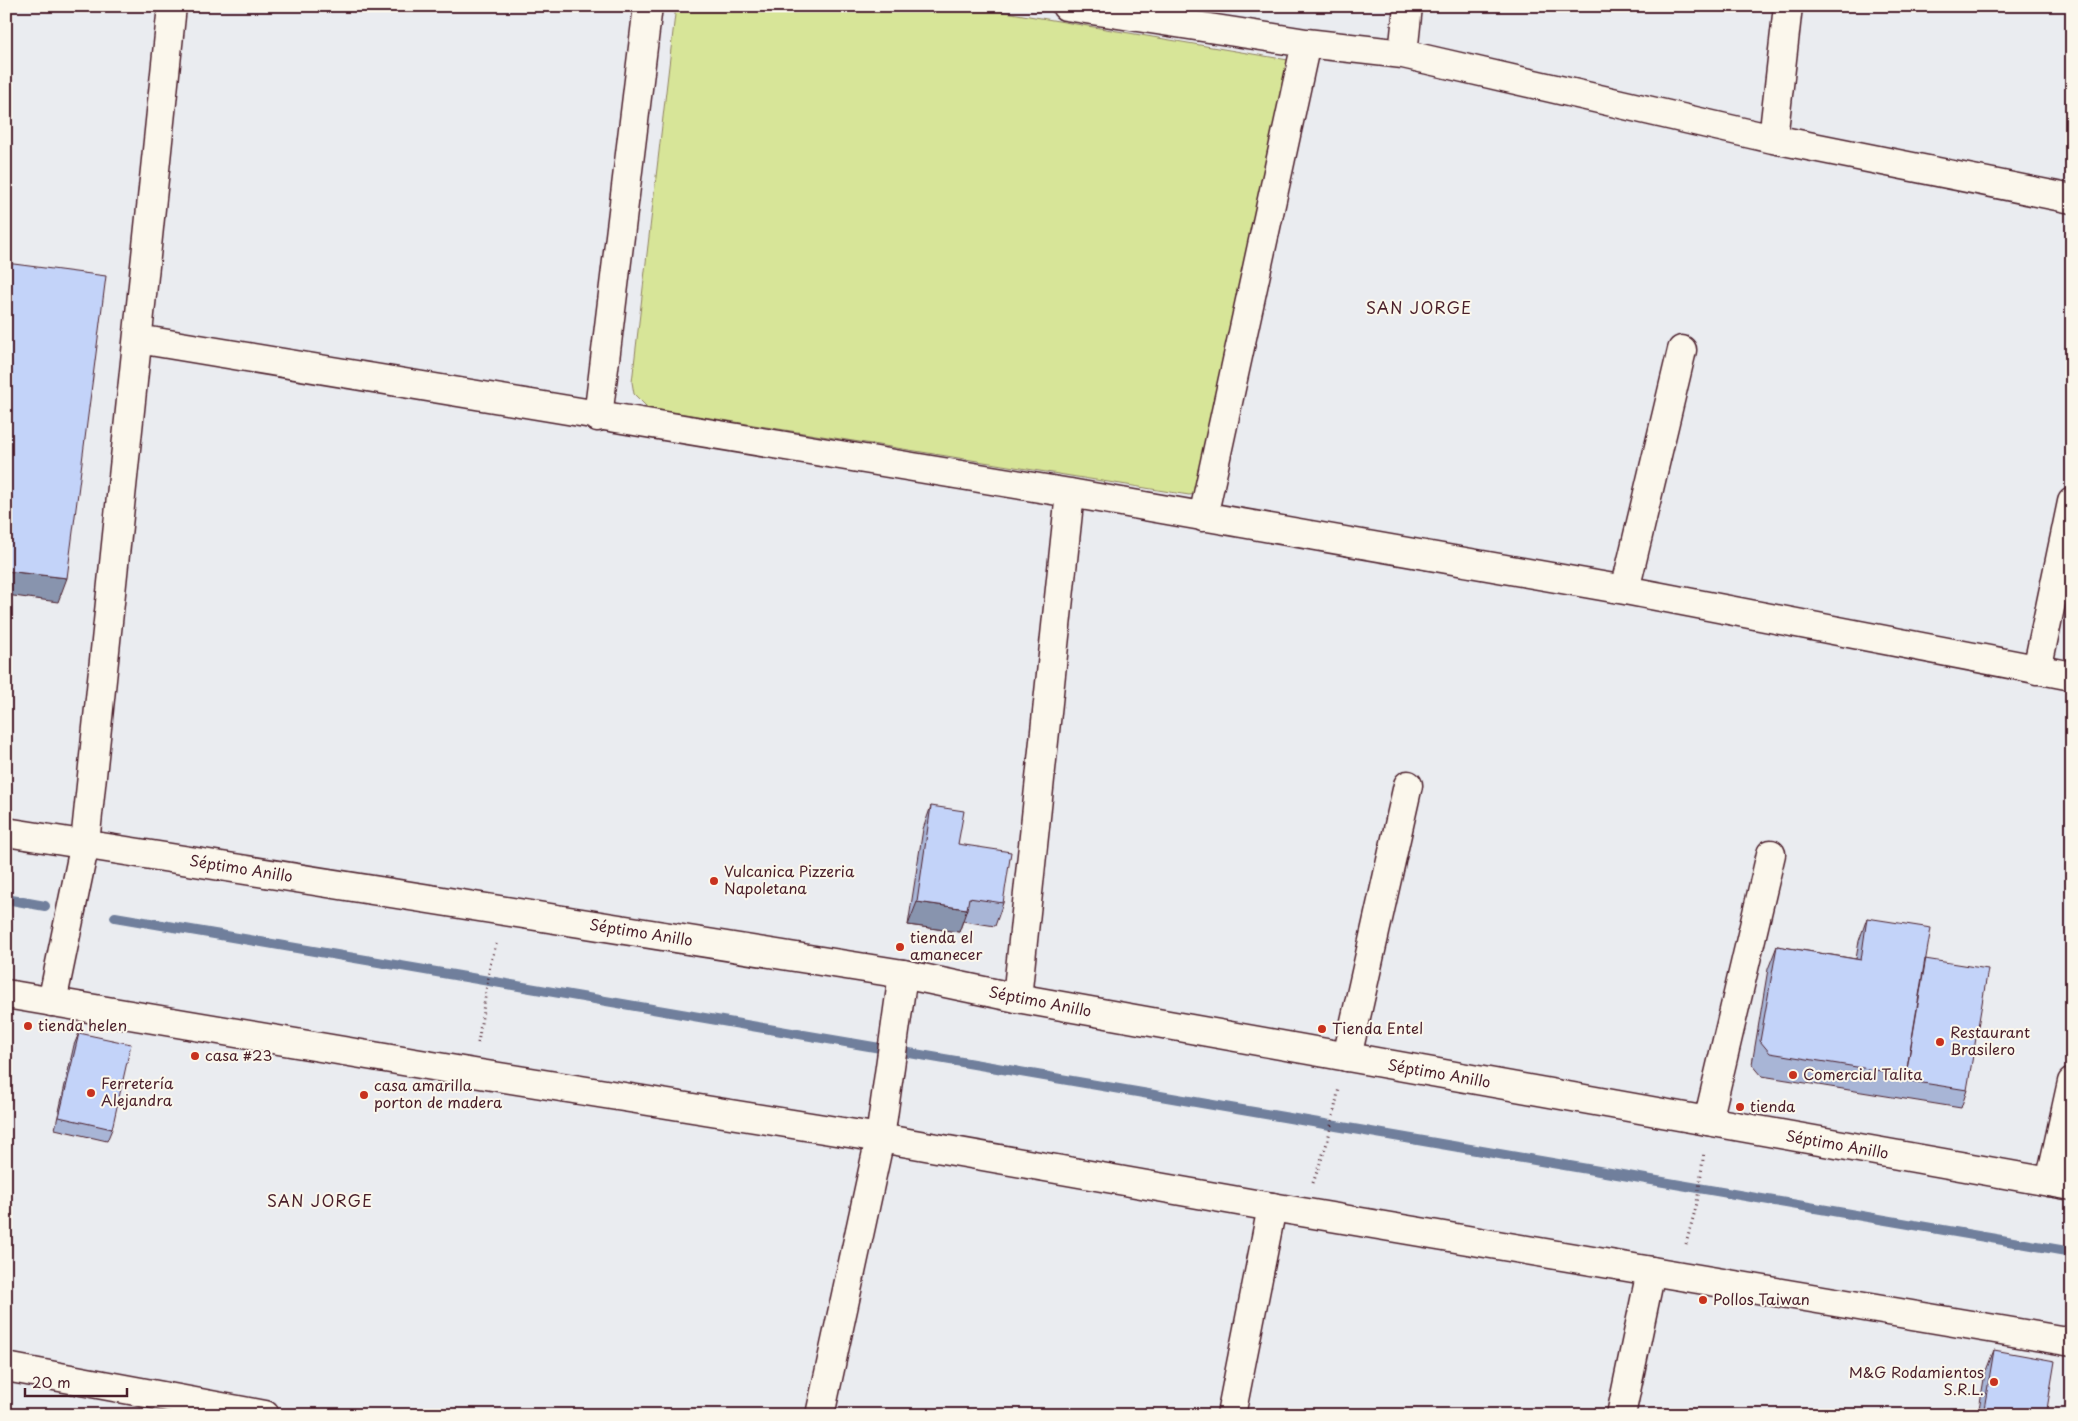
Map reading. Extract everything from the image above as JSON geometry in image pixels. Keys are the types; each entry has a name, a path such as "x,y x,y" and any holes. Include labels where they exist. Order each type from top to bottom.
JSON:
{"street":[{"path":"52,1002 85,843 172,6"},
{"path":"598,417 648,6"},
{"path":"1066,6 1306,43 1403,54 1773,140 2072,200"},
{"path":"1403,54 1408,6"},
{"path":"1773,140 1788,6"},
{"path":"1202,517 1306,43"},
{"path":"138,339 1070,494 1625,590 2072,676"},
{"path":"1625,590 1682,350"},
{"path":"1017,998 1070,494"},
{"path":"2037,670 2072,502"},
{"path":"1347,1057 1408,786"},
{"name":"Séptimo Anillo","path":"6,832 85,843 902,974 1017,998 2061,1184"},
{"path":"1708,1122 1771,854"},
{"path":"820,1415 880,1138 902,974"},
{"path":"6,994 474,1073 880,1138 1651,1272 2072,1342"},
{"path":"2061,1184 2072,1082"},
{"path":"1231,1415 1272,1207"},
{"path":"1621,1415 1651,1272"},
{"path":"6,1367 265,1415"}],"path":[{"path":"474,1073 490,965"},
{"path":"1302,1212 1328,1140 1334,1107"},
{"path":"1678,1276 1696,1203 1702,1168"}],"green space":[{"path":"676,6 970,6 1288,60 1294,71 1197,494 1189,495 648,408 634,394 632,382"}],"building":[{"path":"6,263 106,276 67,578 6,571"},
{"path":"931,806 964,811 958,844 1011,852 1003,903 969,898 967,909 917,902"},
{"path":"1867,918 1931,928 1906,1075 1770,1053 1760,1041 1777,946 1861,960"},
{"name":"Restaurant Brasilero","path":"1925,959 1988,969 1967,1090 1904,1080"},
{"name":"Ferretería Alejandra","path":"79,1033 131,1044 112,1129 59,1117"},
{"path":"1994,1350 2055,1361 2046,1415 1983,1415"}],"waterway":[{"path":"6,899 45,906"},
{"path":"115,917 2072,1252"}],"place":[{"name":"Vulcanica Pizzeria Napoletana","path":"714,881"},
{"name":"tienda el amanecer","path":"900,947"},
{"name":"tienda helen","path":"28,1026"},
{"name":"Tienda Entel","path":"1322,1029"},
{"name":"Restaurant Brasilero","path":"1940,1042"},
{"name":"casa #23","path":"195,1056"},
{"name":"Comercial Talita","path":"1793,1075"},
{"name":"Ferretería Alejandra","path":"91,1093"},
{"name":"casa amarilla porton de madera","path":"364,1095"},
{"name":"tienda","path":"1740,1107"},
{"name":"Pollos Taiwan","path":"1703,1300"},
{"name":"M&G Rodamientos S.R.L.","path":"1994,1382"}],"district":[{"name":"SAN JORGE","path":"1419,308"},
{"name":"SAN JORGE","path":"320,1201"}]}
